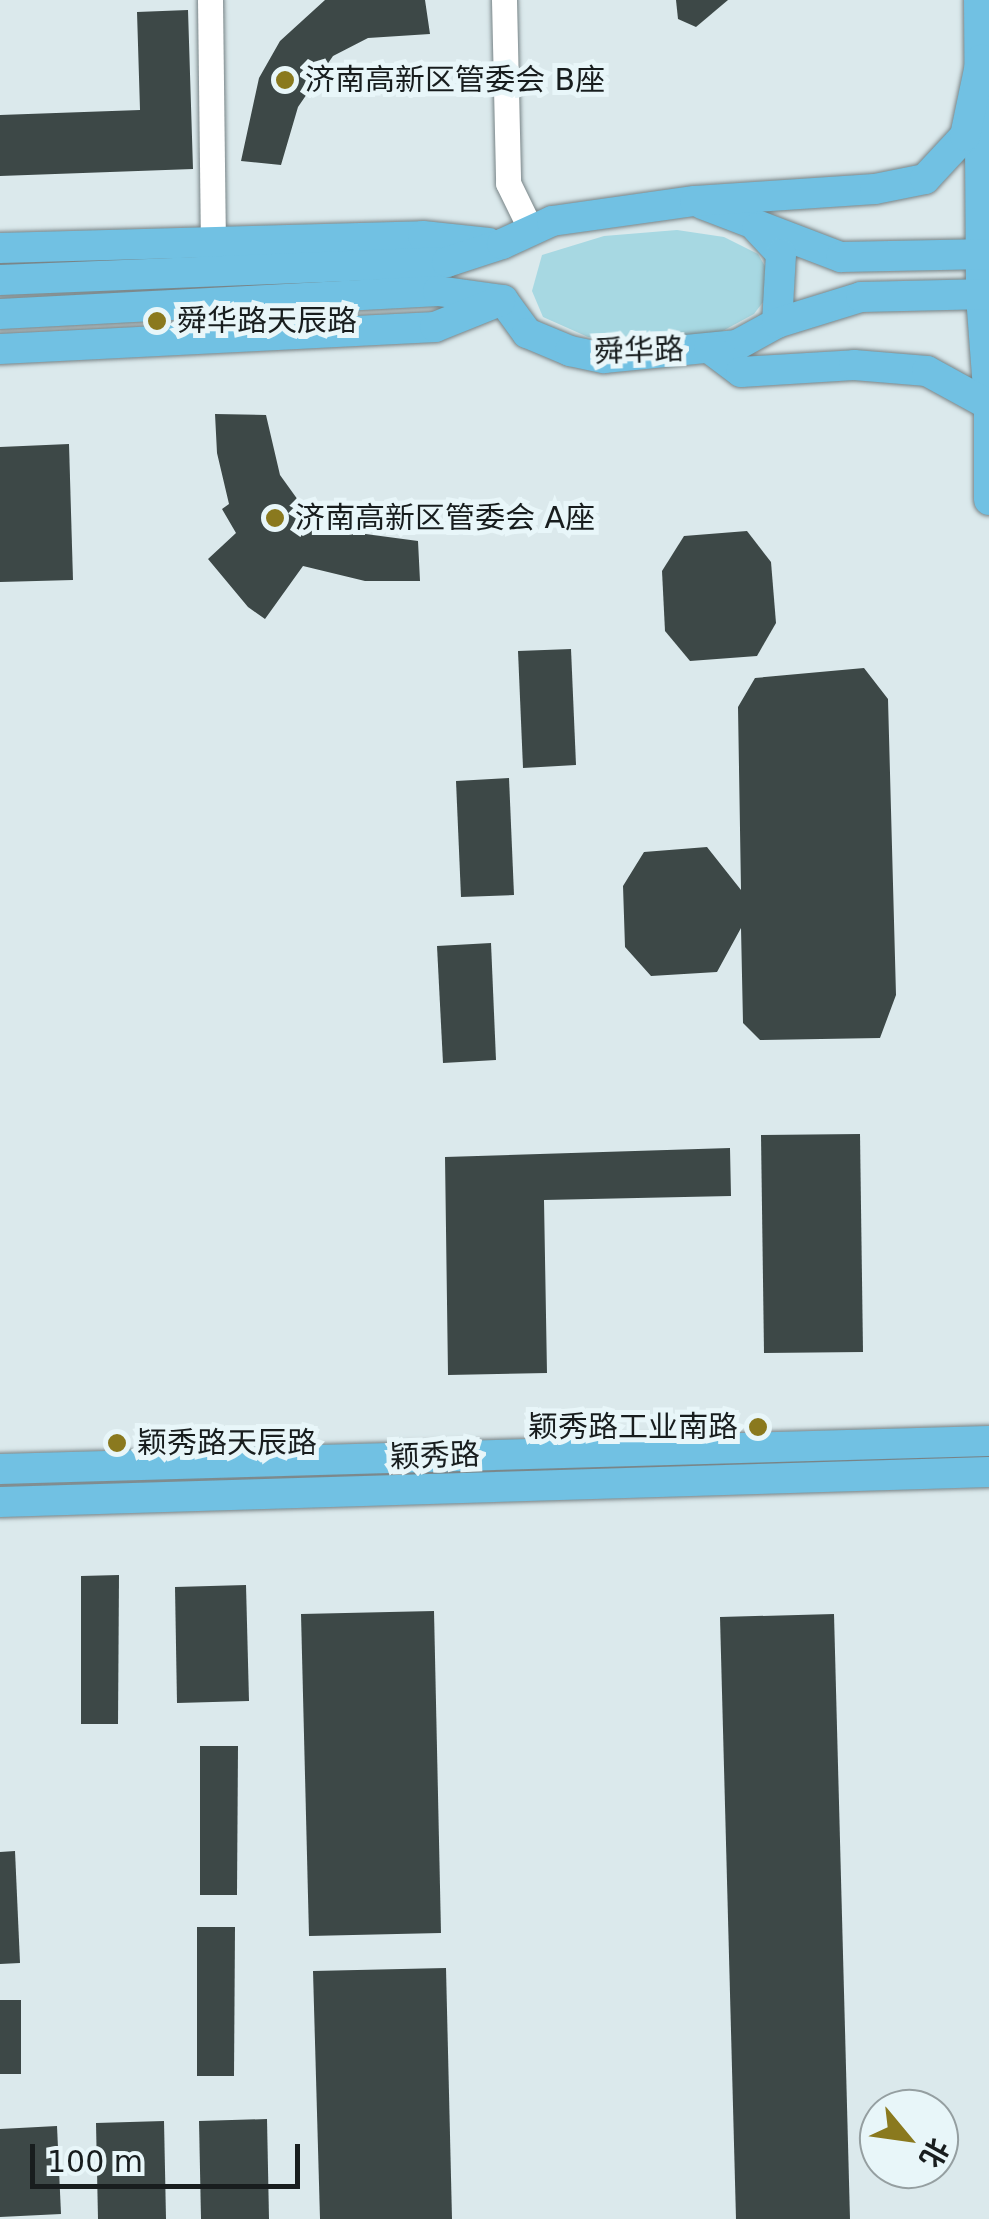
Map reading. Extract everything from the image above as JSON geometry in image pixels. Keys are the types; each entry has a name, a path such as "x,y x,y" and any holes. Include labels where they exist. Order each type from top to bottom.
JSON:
{"main road":[{"path":"979,0 989,500"},
{"path":"0,280 447,262 502,244 552,221 694,200 875,189 926,179 964,136 981,60"},
{"path":"694,200 840,256 986,254"},
{"path":"756,226 781,254 776,323"},
{"path":"0,248 423,236 502,244"},
{"path":"502,244 502,300"},
{"path":"0,314 438,291 502,300"},
{"name":"舜华路","path":"502,300 528,334 570,351 604,358 737,345 776,323 862,297 985,295"},
{"path":"0,349 435,327 502,300"},
{"path":"709,348 741,372 854,365 927,371 989,406"},
{"name":"颖秀路","path":"0,1469 989,1440"},
{"name":"颖秀路","path":"0,1502 989,1472"}],"street":[{"path":"210,0 213,242"},
{"path":"504,0 508,182 530,228"}],"shaded area":[{"path":"677,230 724,237 758,254 770,275 766,298 754,314 717,334 647,341 588,337 543,317 532,291 542,255 604,236"}],"building":[{"name":"济南高新区管委会 B座","path":"325,0 425,0 430,34 368,38 333,56 298,107 281,165 241,161 259,78 280,41"},
{"path":"676,0 728,0 696,27 678,19"},
{"path":"188,10 193,169 0,176 0,115 140,110 137,12"},
{"name":"济南高新区管委会 A座","path":"215,414 266,415 280,475 303,507 358,533 418,541 420,581 365,581 303,566 265,619 248,607 208,559 236,533 222,509 229,504 217,453"},
{"path":"69,444 73,580 0,582 0,447"},
{"path":"747,531 771,562 776,623 757,656 690,661 665,631 662,571 684,536"},
{"path":"571,649 576,765 523,768 518,651"},
{"path":"864,668 888,699 896,995 880,1038 760,1040 743,1023 741,928 717,972 651,976 625,947 623,886 644,852 707,847 741,890 738,707 755,678"},
{"path":"509,778 514,895 461,897 456,781"},
{"path":"491,943 496,1060 443,1063 437,946"},
{"path":"860,1134 863,1352 764,1353 761,1135"},
{"path":"730,1148 731,1196 544,1200 547,1373 448,1375 445,1157"},
{"path":"119,1575 118,1724 81,1724 81,1576"},
{"path":"246,1585 249,1701 177,1703 175,1587"},
{"path":"434,1611 441,1933 309,1936 301,1614"},
{"path":"834,1614 850,2219 736,2219 720,1617"},
{"path":"200,1746 238,1746 237,1895 200,1895"},
{"path":"15,1851 20,1963 0,1964 0,1852"},
{"path":"197,1927 235,1927 234,2076 197,2076"},
{"path":"446,1968 452,2219 320,2219 313,1971"},
{"path":"0,2000 21,2000 21,2074 0,2074"},
{"path":"267,2119 269,2219 201,2219 199,2121"},
{"path":"164,2121 166,2219 98,2219 96,2123"},
{"path":"57,2126 61,2214 0,2217 0,2129"}],"place":[{"name":"济南高新区管委会 B座","path":"285,80"},
{"name":"舜华路天辰路","path":"157,321"},
{"name":"济南高新区管委会 A座","path":"275,518"},
{"name":"颖秀路工业南路","path":"758,1427"},
{"name":"颖秀路天辰路","path":"117,1443"}]}
